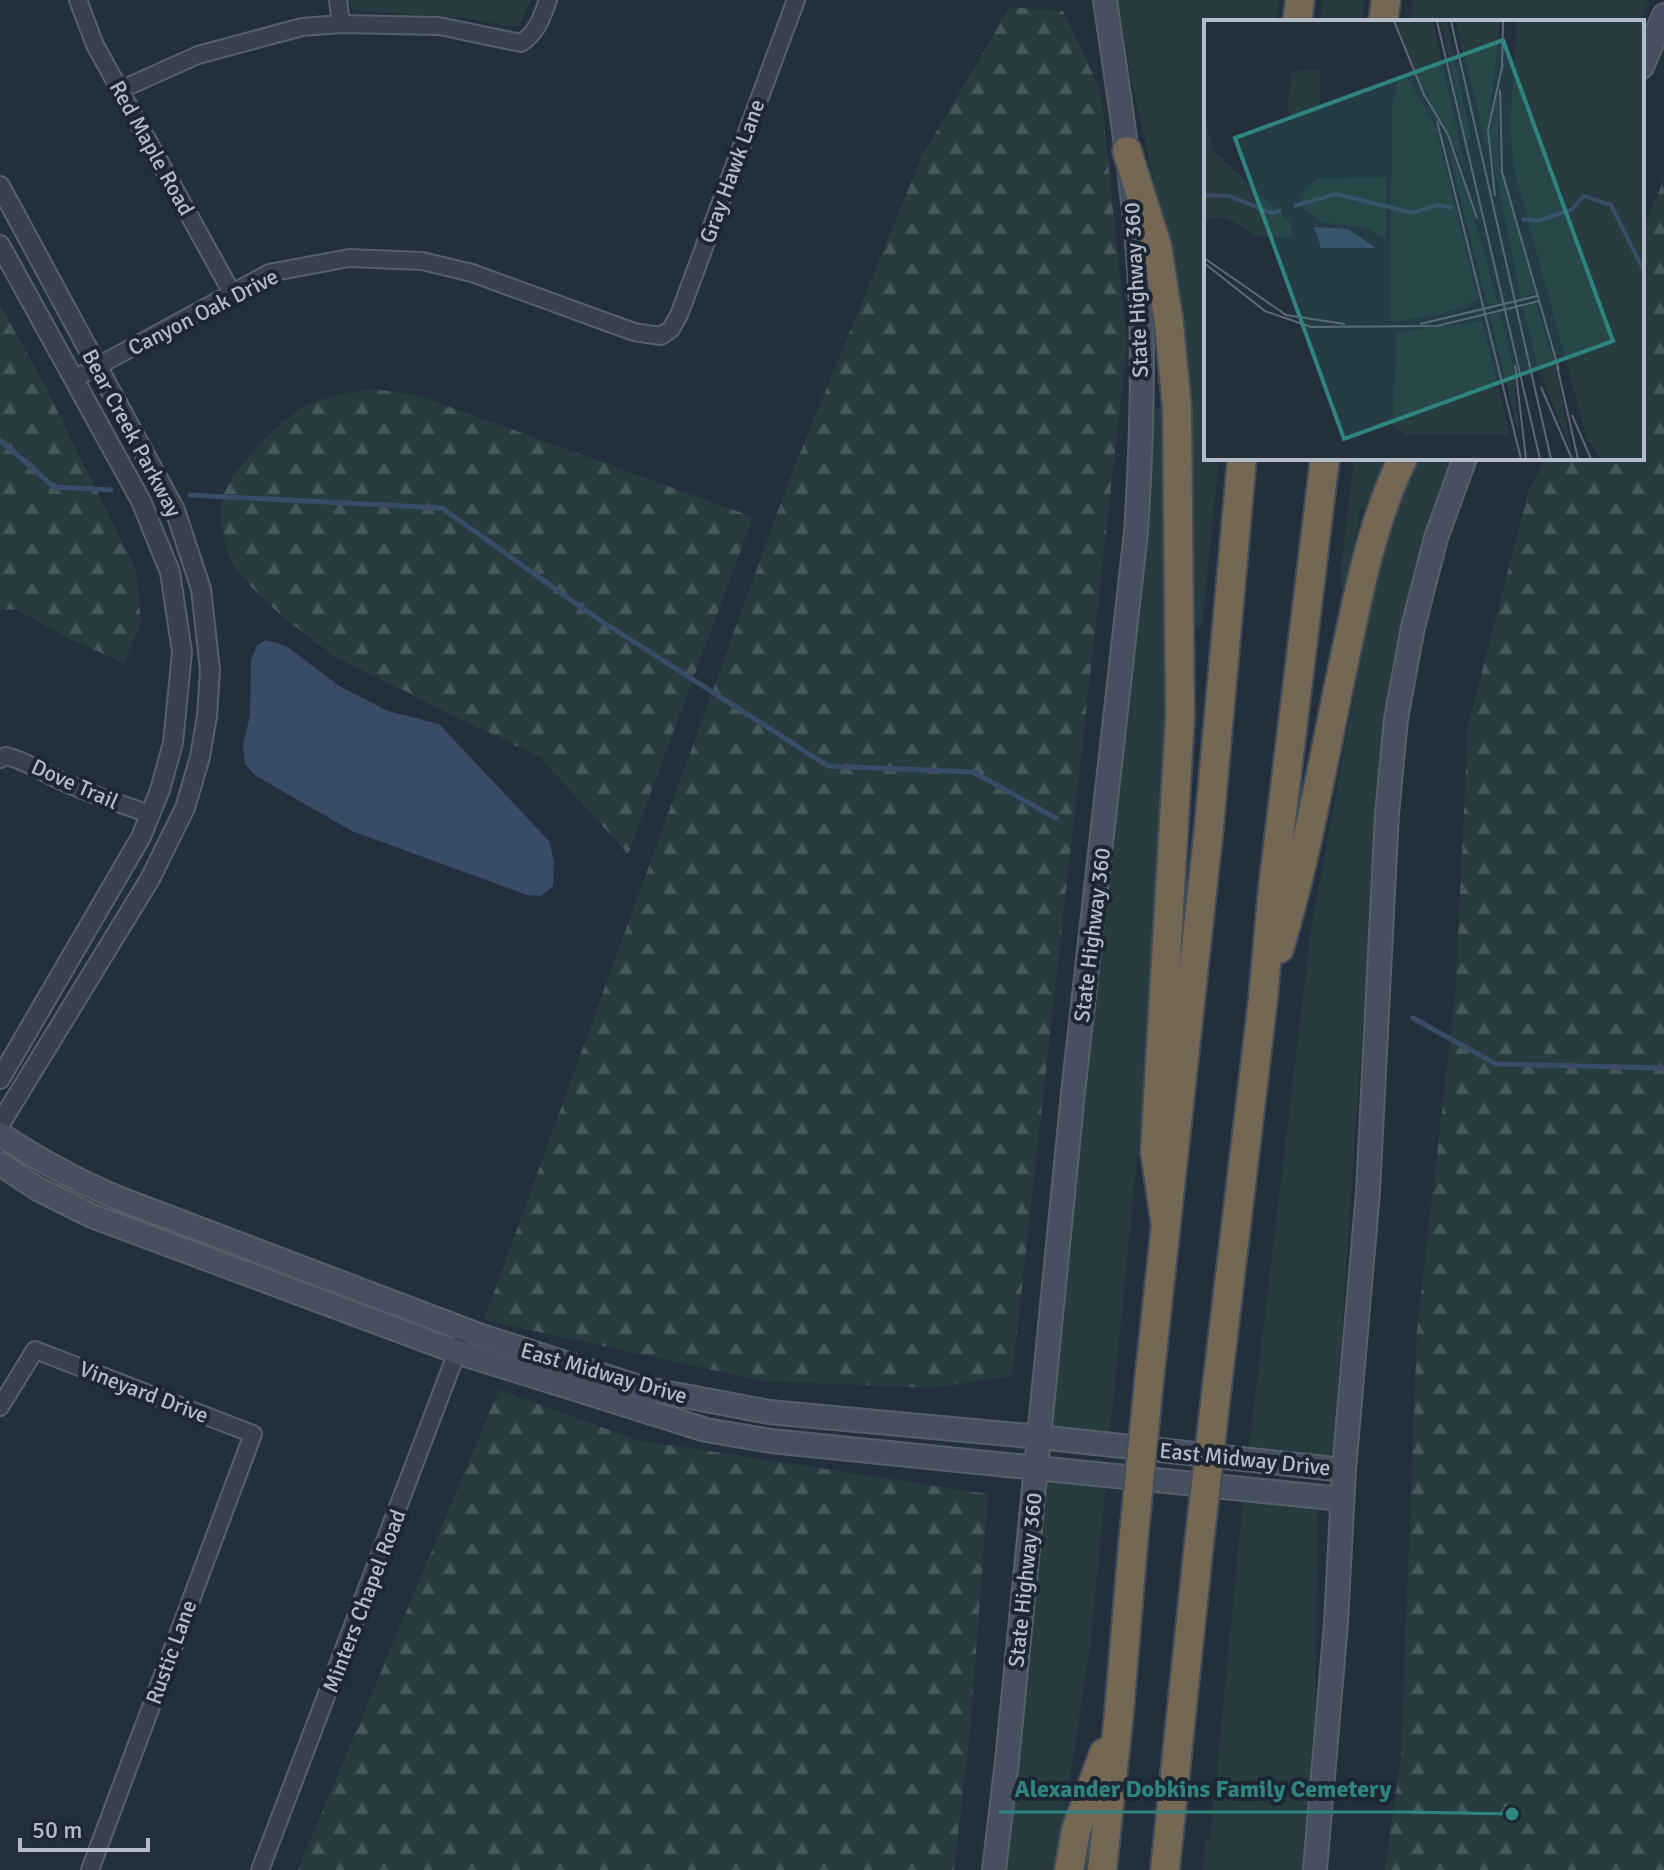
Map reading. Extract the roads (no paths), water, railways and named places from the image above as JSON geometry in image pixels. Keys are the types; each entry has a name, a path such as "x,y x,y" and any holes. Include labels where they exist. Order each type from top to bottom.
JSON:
{"highway":[{"path":"1297,20 1300,0"},
{"path":"1383,20 1386,0"},
{"path":"1127,151 1157,246 1169,323 1177,409 1180,717 1155,1151 1166,1227"},
{"path":"1102,1870 1149,1381 1209,827 1242,460"},
{"path":"1165,1870 1273,887 1325,460"},
{"path":"1263,999 1298,887 1358,592 1377,524 1402,460"},
{"path":"1069,1870 1076,1830 1119,1713"},
{"path":"1178,1762 1179,1870"}],"main road":[{"name":"State Highway 360","path":"994,1870 1073,1093 1136,532 1141,371 1138,255 1127,151 1105,0"},
{"path":"1644,62 1664,15"},
{"path":"1315,1870 1368,1192 1387,814 1396,719 1413,627 1436,538 1464,460"},
{"name":"East Midway Drive","path":"0,1134 93,1188 461,1341 642,1388 769,1412 1344,1470"},
{"name":"East Midway Drive","path":"0,1164 38,1189 92,1216 733,1436 1342,1499"}],"street":[{"name":"Red Maple Road","path":"78,0 95,45 232,293"},
{"path":"338,0 341,24"},
{"path":"120,90 198,55 302,27 341,24 439,26 521,43 539,24 548,0"},
{"name":"Gray Hawk Lane","path":"661,336 671,329 679,315 796,0"},
{"name":"Bear Creek Parkway","path":"0,186 175,510 201,589 210,670 200,757 185,808 150,879 0,1124"},
{"name":"Bear Creek Parkway","path":"0,245 141,501 170,572 182,652 173,743 160,790 141,837 0,1079"},
{"name":"Canyon Oak Drive","path":"74,379 269,273 349,258 422,261 472,273 634,332 661,336"},
{"name":"Dove Trail","path":"0,759 6,756 23,760 50,776 114,803 150,814"},
{"name":"Minters Chapel Road","path":"260,1870 461,1341"},
{"name":"Vineyard Drive","path":"0,1407 35,1350 253,1434"},
{"name":"Rustic Lane","path":"90,1870 253,1434"}],"water":[{"path":"266,640 286,646 339,686 388,711 439,724 549,841 554,861 553,886 541,896 527,895 352,831 256,776 245,764 243,744 250,716 251,660 257,645"}],"waterway":[{"path":"0,440 54,487 111,490"},
{"path":"190,495 442,508 592,615 828,766 973,772 1056,818"},
{"path":"1413,1018 1496,1064 1664,1068"}],"place":[{"name":"Alexander Dobkins Family Cemetery","path":"1512,1814"}]}
